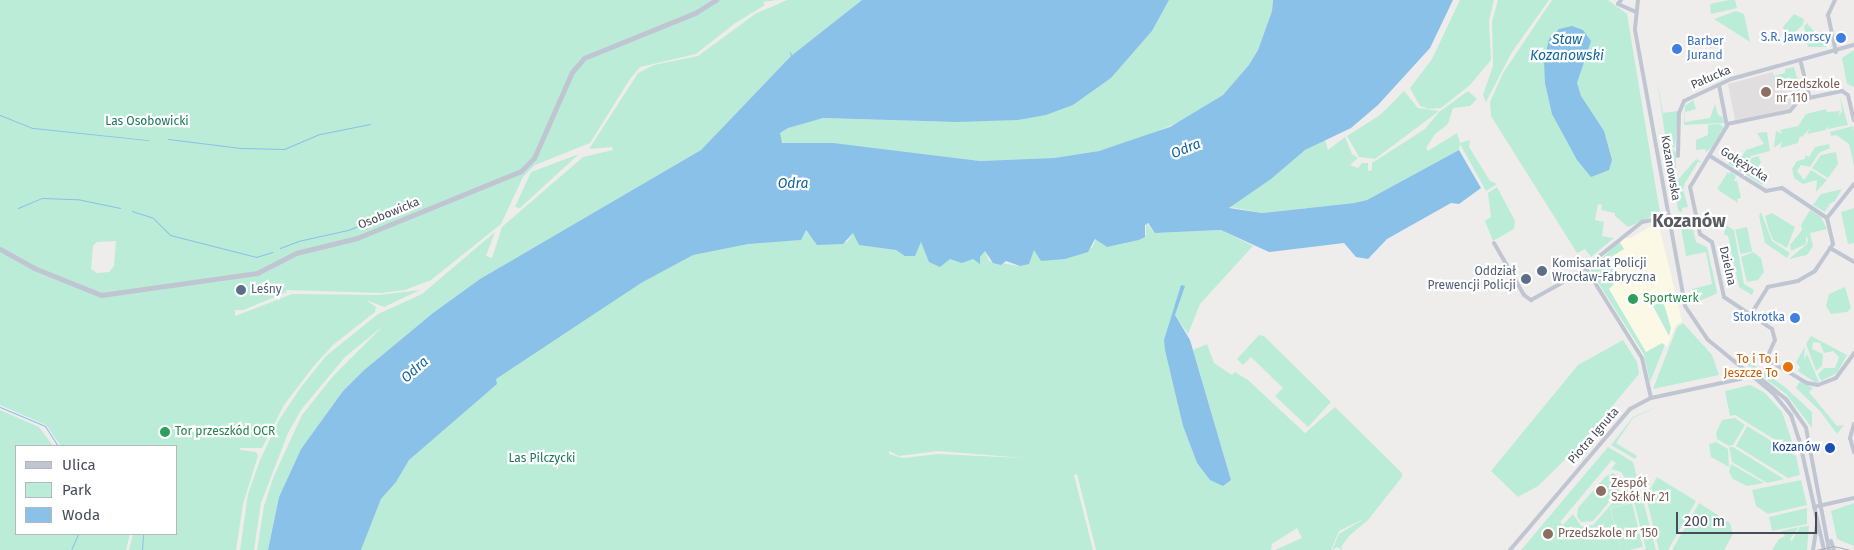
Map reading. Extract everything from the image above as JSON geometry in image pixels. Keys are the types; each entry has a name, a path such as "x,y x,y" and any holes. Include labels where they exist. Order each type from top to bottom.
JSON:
{"street":[{"name":"Osobowicka","path":"0,249 34,268 101,296 256,273 296,253 357,238 525,170 534,158 572,72 584,58 695,13 716,0"},
{"name":"Kozanowska","path":"1638,0 1636,12 1637,40 1682,296 1689,314 1708,339 1786,399 1807,433 1834,550"},
{"path":"1835,0 1828,15 1836,52"},
{"path":"1619,2 1636,12"},
{"name":"Pałucka","path":"1678,156 1682,102 1731,79 1801,63 1854,46"},
{"path":"1801,63 1810,98"},
{"path":"1719,85 1727,124 1790,111 1799,100 1846,92 1854,120"},
{"name":"Dzielna","path":"1727,124 1710,156 1690,187 1700,234 1712,242 1724,297 1751,314 1774,332 1775,340 1766,359 1806,382 1818,385 1836,378 1853,354"},
{"name":"Gołężycka","path":"1710,156 1766,191 1782,188 1827,218"},
{"path":"1751,314 1768,287 1810,276 1833,244 1827,218 1854,184"},
{"path":"1494,243 1524,295 1531,300 1585,267 1642,222 1668,217"},
{"path":"1830,248 1854,262"},
{"path":"1585,267 1642,358 1651,398"},
{"name":"Kozanowska","path":"1750,372 1788,409 1800,439 1824,550"},
{"name":"Piotra Ignuta","path":"1510,550 1626,413 1651,398 1740,379 1750,372"},
{"path":"1854,424 1850,438 1854,452"},
{"path":"1800,439 1807,433"},
{"path":"1814,507 1854,498"},
{"name":"Kozanowska","path":"1813,550 1817,523"},
{"name":"Kozanowska","path":"1829,534 1829,550"}],"shaded area":[{"name":"Przedszkole nr 110","path":"1773,72 1776,87 1799,84 1803,97 1797,98 1788,109 1735,120 1728,84"},
{"path":"1658,222 1682,321 1676,325 1667,346 1644,358 1588,267 1623,238 1631,238"}],"green space":[{"name":"Las Osobowicki","path":"0,0 777,0 763,2 765,5 734,24 696,54 640,67 630,79 590,143 535,165 523,177 501,224 431,280 405,290 381,293 285,290 287,292 243,310 235,310 235,316 292,294 379,295 420,290 384,307 366,300 376,307 375,312 333,345 313,367 284,405 262,448 240,448 240,450 256,452 258,456 243,504 236,550 129,550 133,535 178,535 178,445 60,445 46,425 0,405","holes":["116,241 114,266 109,272 97,273 91,269 93,246 97,242"]},
{"path":"787,0 862,0 791,56 701,150 480,279 433,313 363,371 343,391 301,449 279,497 268,550 257,550 264,506 273,478 302,415 334,375 383,326 345,357 301,410 288,433 261,503 254,550 240,550 248,494 260,460 279,420 301,387 326,356 378,314 422,294 495,232 486,256 492,258 502,227 583,157 613,150 612,147 589,149 638,73 654,65 698,56 755,14"},
{"path":"1169,0 1273,0 1272,11 1258,50 1249,66 1223,95 1183,120 1141,139 1099,151 1054,158 980,161 864,147 785,144 780,141 780,133 792,125 823,118 956,122 1046,115 1073,105 1111,78 1152,31"},
{"path":"1460,0 1494,0 1489,21 1491,60 1470,85 1441,108 1429,109 1420,106 1410,88 1432,59"},
{"path":"1498,0 1549,0 1512,52 1486,102 1483,95 1493,66 1492,22"},
{"path":"1552,0 1608,0 1627,14 1660,213 1628,227 1615,216 1615,213 1601,210 1602,205 1598,204 1595,220 1604,222 1602,236 1614,238 1591,257 1585,249 1577,253 1491,116 1490,102 1503,73"},
{"path":"1735,0 1737,8 1711,14 1710,4"},
{"path":"1736,11 1744,14 1750,42 1714,19"},
{"path":"1794,14 1804,19 1803,25 1786,40 1783,27"},
{"path":"1807,23 1827,47 1808,47 1804,26"},
{"path":"1854,50 1854,87 1847,84 1842,58"},
{"path":"1794,67 1799,84 1776,87 1773,76 1785,73 1785,69"},
{"path":"1657,79 1663,113 1678,111 1675,148 1666,142"},
{"path":"1404,91 1418,108 1439,111 1375,159 1359,157 1347,136 1380,115"},
{"path":"1468,91 1477,99 1470,106 1453,108 1448,124 1435,134 1426,148 1428,151 1457,133 1460,143 1470,140 1469,147 1490,181 1497,184 1486,191 1460,144 1459,150 1367,200 1262,213 1230,207 1305,150 1325,140 1328,150 1345,137 1352,154 1358,158 1350,165 1358,168 1362,163 1368,163 1368,171 1372,170 1372,163 1425,129 1439,112"},
{"path":"1840,97 1848,125 1828,129 1827,126 1826,130 1807,134 1810,128 1802,137 1800,136 1798,143 1780,148 1782,142 1774,148 1776,131 1782,134 1780,130 1798,126 1806,114 1826,109 1827,112 1840,111 1838,117 1842,111"},
{"path":"1693,100 1696,109 1685,112 1685,122 1710,118 1715,104 1718,115 1723,117 1724,123 1684,125 1685,106"},
{"path":"1719,124 1724,127 1711,148 1706,152 1705,149 1696,150 1696,140 1708,135 1708,125"},
{"path":"1853,126 1854,166 1849,144 1836,135 1831,136 1830,132"},
{"path":"1767,132 1770,151 1751,156 1741,172 1728,164 1730,160 1737,164 1746,150 1764,144 1757,133"},
{"path":"1829,144 1830,148 1819,153 1810,167 1801,165 1797,171 1804,180 1811,170 1827,180 1816,192 1817,180 1803,184 1794,178 1792,169 1797,161 1805,159 1805,155 1809,157 1815,147"},
{"path":"1669,147 1676,152 1676,182 1696,159 1702,162 1698,162 1685,183 1683,189 1688,207 1682,208 1682,212 1678,211 1676,196 1682,190 1675,194"},
{"path":"1836,152 1838,164 1828,178 1812,168 1821,155"},
{"path":"579,154 520,208 515,207 531,172"},
{"path":"1758,156 1761,162 1758,168 1765,180 1762,185 1742,172 1752,158"},
{"path":"1730,171 1736,176 1734,181 1737,181 1741,198 1737,199 1738,203 1718,190 1721,189 1717,189 1728,172 1730,175"},
{"path":"1497,187 1515,221 1514,229 1493,241 1485,221 1491,217 1488,193"},
{"path":"1842,189 1835,201 1829,204 1829,211 1828,206 1825,212 1813,205 1821,194"},
{"path":"1854,208 1854,243 1848,244 1841,212"},
{"path":"1810,210 1821,217 1827,229 1810,233 1813,246 1807,255 1789,259 1807,244 1806,235 1806,244 1791,251 1790,245 1802,230 1801,225"},
{"path":"1761,212 1772,241 1790,253 1787,258 1765,243 1759,216"},
{"path":"1772,213 1795,227 1787,248 1773,240 1765,216"},
{"path":"1691,220 1696,242 1707,247 1717,291 1716,294 1699,301 1698,306 1692,289 1712,284 1706,252 1686,256 1680,222"},
{"name":"Las Pilczycki","path":"1146,223 1155,233 1221,230 1253,246 1200,304 1188,334 1175,315 1184,286 1164,340 1183,426 1197,463 1231,480 1193,350 1207,344 1214,363 1232,375 1235,372 1248,380 1305,433 1335,407 1402,473 1402,477 1368,520 1349,536 1341,547 1343,550 1337,547 1332,550 1339,534 1365,518 1339,531 1331,550 1275,550 1302,538 1297,528 1272,544 1271,550 1096,550 1077,474 1074,475 1093,550 361,550 381,499 409,460 499,375 617,295 691,254 737,244 801,240 805,230 817,244 847,242 853,233 915,255 921,242 960,262 973,259 980,263 980,257 985,251 989,261 1020,266 1034,249 1092,248 1096,239 1107,247 1139,240 1146,235","holes":["889,451 899,456 938,451 1024,458 938,454 903,458 889,454"]},
{"path":"1726,225 1734,230 1744,284 1754,290 1752,295 1739,287 1728,236 1724,234"},
{"path":"1747,227 1752,251 1740,254 1735,229"},
{"path":"1619,241 1624,249 1608,259 1618,280 1609,289 1646,352 1662,343 1665,345 1650,382 1644,355 1590,270"},
{"path":"1753,252 1761,258 1764,272 1758,280 1747,282 1741,257"},
{"path":"1845,287 1851,308 1847,312 1831,314 1826,306 1829,294"},
{"path":"1663,296 1666,298 1667,303 1664,304 1671,328 1669,336 1653,306 1665,299"},
{"path":"1683,323 1712,355 1719,375 1653,389 1677,327"},
{"path":"1259,335 1264,336 1331,402 1308,427 1275,396 1283,388 1251,357 1243,365 1237,359"},
{"path":"1811,336 1847,355 1837,373 1821,381 1818,374 1824,368 1835,368 1839,357 1833,351 1824,353 1820,343 1813,342 1812,349 1823,354 1822,366 1816,371 1806,344"},
{"path":"1623,340 1637,362 1639,374 1578,447 1538,486 1518,497 1491,471 1578,365"},
{"path":"1805,347 1804,360 1807,354 1819,382 1816,383 1798,371 1800,367 1796,362"},
{"path":"1741,356 1785,387 1812,412 1812,428 1786,394 1739,359"},
{"path":"1800,381 1813,388 1809,392 1837,426 1844,425 1837,434 1820,411 1796,388"},
{"path":"1750,385 1765,393 1782,412 1796,453 1735,415 1730,416 1725,391"},
{"path":"1663,404 1633,418 1616,443 1637,456 1635,459 1611,445 1633,417"},
{"path":"0,410 39,427 52,445 15,445 15,535 130,535 126,550 0,550"},
{"path":"1735,418 1745,425 1733,445 1729,446 1717,439 1716,433 1722,420"},
{"path":"1747,426 1796,456 1800,475 1788,478 1736,446"},
{"path":"1716,442 1728,449 1729,467 1711,457 1709,444"},
{"path":"1608,447 1633,462 1656,550 1642,550 1646,549 1634,502 1610,508 1621,550 1521,550","holes":["1612,460 1616,463 1611,469 1621,472 1625,478 1623,491 1593,525 1581,526 1573,514 1563,525 1560,522"]},
{"path":"1729,447 1733,447 1784,479 1767,483 1732,462"},
{"path":"1731,464 1764,483 1747,486 1733,479 1729,472"},
{"path":"1613,473 1621,479 1621,488 1593,521 1581,522 1577,516 1578,508 1605,477"},
{"path":"1657,477 1696,501 1668,550 1659,550 1646,497"},
{"path":"1801,480 1807,505 1768,514 1756,506 1752,490"},
{"path":"1632,503 1643,547 1621,550 1611,508"},
{"path":"1699,503 1730,523 1733,534 1724,550 1672,550"},
{"path":"1854,503 1854,546 1837,539 1831,511"},
{"path":"1807,508 1807,524 1772,531 1769,517"},
{"path":"1809,526 1807,550 1772,550 1779,539 1785,536 1781,531 1799,527 1790,539 1792,541 1800,527"}],"water":[{"name":"Odra","path":"862,0 1169,0 1152,31 1111,78 1073,105 1046,115 1018,120 956,122 823,118 788,128 780,133 782,143 833,143 980,161 1054,158 1099,151 1170,127 1223,95 1249,65 1258,50 1272,11 1273,0 1453,0 1430,48 1378,105 1351,128 1305,150 1271,179 1229,208 1262,213 1367,200 1459,150 1481,188 1459,204 1451,203 1387,239 1368,259 1356,257 1344,243 1269,252 1221,230 1155,233 1148,223 1145,225 1145,237 1139,240 1107,247 1095,239 1088,252 1065,259 1041,261 1034,250 1029,264 1020,266 1006,261 1001,265 993,263 985,251 980,257 980,264 973,259 962,263 950,259 940,267 929,262 921,242 915,256 905,256 896,250 859,245 853,233 843,244 817,245 806,230 801,240 748,244 693,255 641,283 496,379 497,384 409,460 396,482 381,499 361,550 268,550 279,497 301,449 343,391 363,371 433,313 480,279 701,150 791,56"},
{"name":"Staw Kozanowski","path":"1572,26 1583,30 1591,41 1577,83 1581,96 1604,131 1612,160 1609,170 1591,177 1577,160 1552,114 1545,83 1544,60 1549,39 1559,29"},
{"path":"1181,285 1185,286 1175,315 1190,340 1231,480 1223,486 1210,480 1197,463 1183,426 1165,350 1164,340"}],"waterway":[{"path":"790,52 791,56"},
{"path":"0,115 33,128 148,140"},
{"path":"168,139 240,148 284,149 320,134 370,124"},
{"path":"18,208 42,198 77,199 120,208"},
{"path":"280,248 298,241 348,230 410,205"},
{"path":"132,211 153,218 170,235 256,257 272,252"},
{"path":"0,407 45,426 57,445"},
{"path":"71,550 78,535"},
{"path":"142,550 143,535"}],"tram line":[{"path":"1816,550 1833,546 1851,550"}],"place":[{"name":"S.R. Jaworscy","path":"1841,38"},
{"name":"Barber Jurand","path":"1677,49"},
{"name":"Przedszkole nr 110","path":"1766,92"},
{"name":"Komisariat Policji Wrocław-Fabryczna","path":"1542,271"},
{"name":"Oddział Prewencji Policji","path":"1526,279"},
{"name":"Leśny","path":"241,290"},
{"name":"Sportwerk","path":"1633,299"},
{"name":"Stokrotka","path":"1795,318"},
{"name":"To i To i Jeszcze To","path":"1788,367"},
{"name":"Tor przeszkód OCR","path":"165,432"},
{"name":"Kozanów","path":"1830,448"},
{"name":"Zespół Szkół Nr 21","path":"1601,491"},
{"name":"Przedszkole nr 150","path":"1548,534"}],"district":[{"name":"Kozanów","path":"1689,221"}]}
